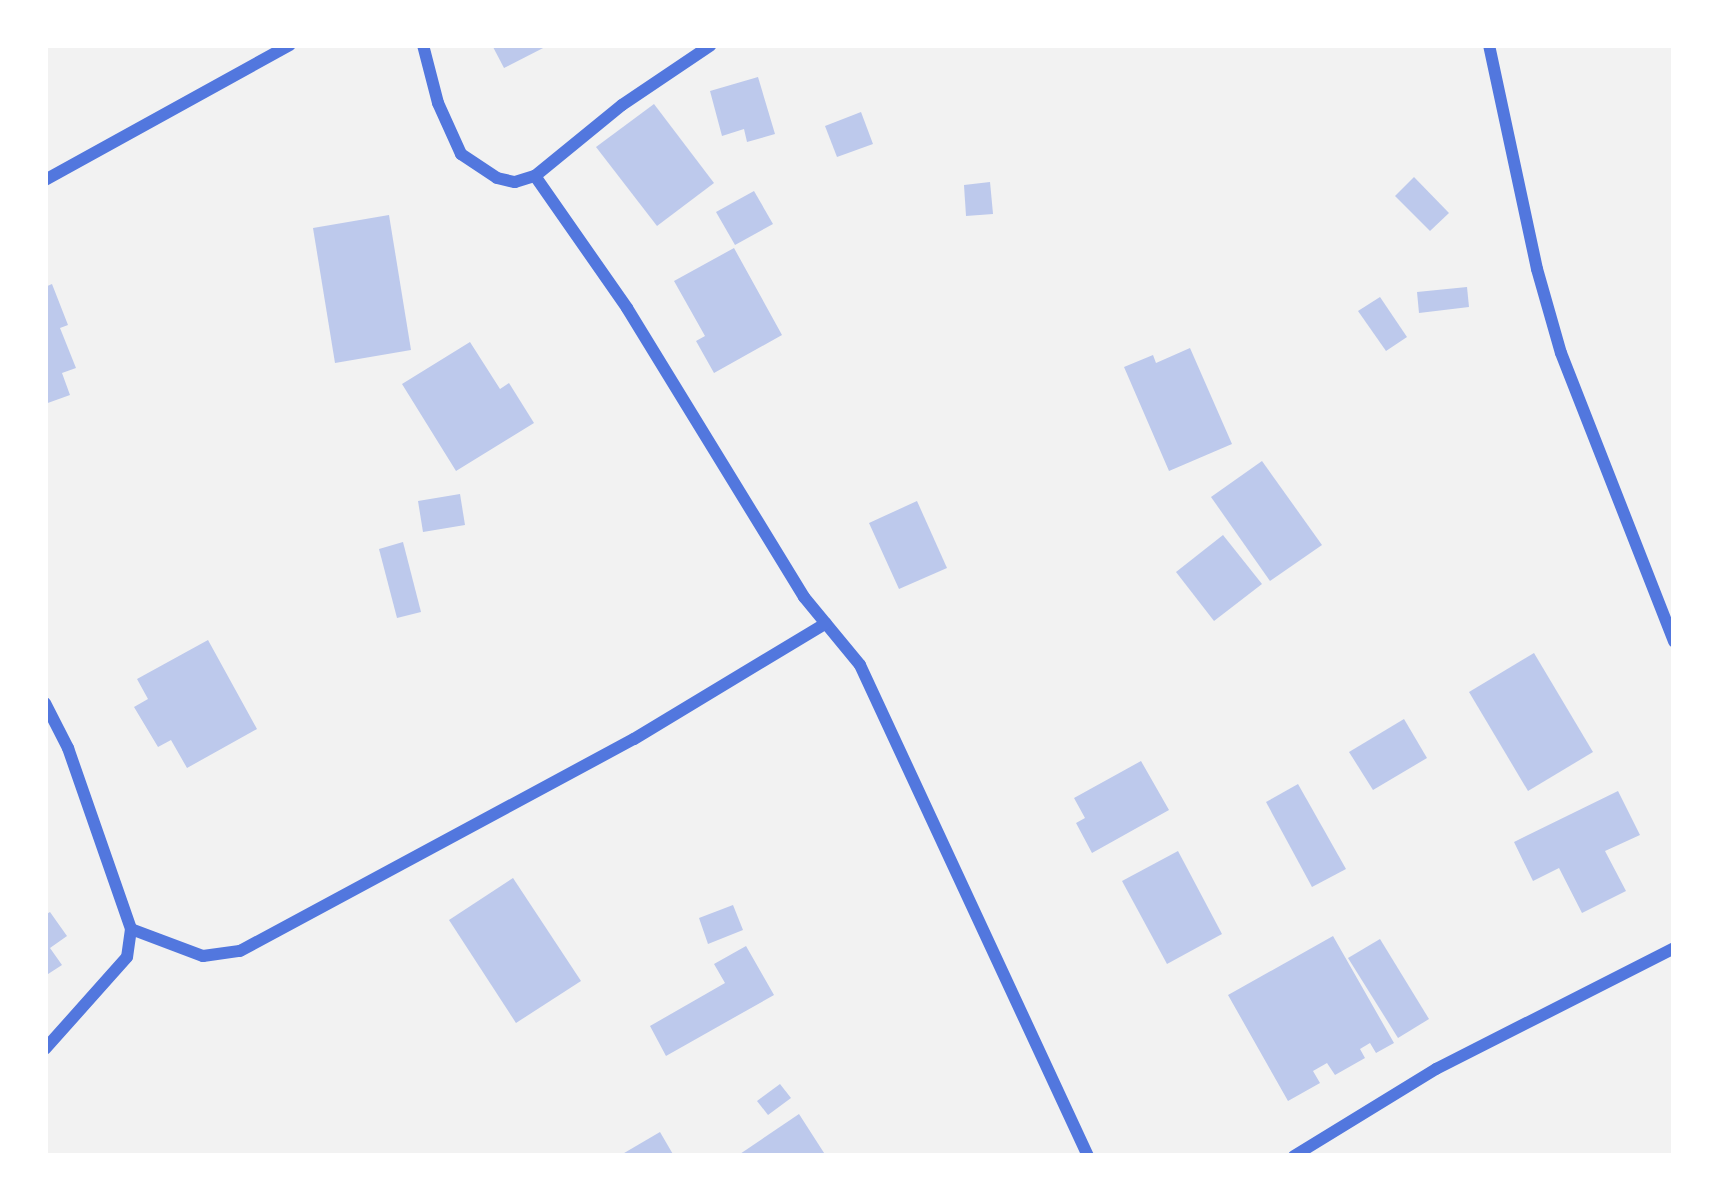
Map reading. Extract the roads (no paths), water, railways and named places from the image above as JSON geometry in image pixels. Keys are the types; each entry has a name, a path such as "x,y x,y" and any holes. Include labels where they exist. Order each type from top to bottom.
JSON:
{"street":[{"path":"45,180 290,45"},
{"path":"423,45 438,103 461,154 497,178 515,182 535,176 622,105 711,45"},
{"path":"1490,45 1537,269 1561,353 1674,643"},
{"path":"535,176 628,308 721,468 860,665 1088,1156"},
{"path":"131,929 203,956 240,951 634,739 826,623"},
{"path":"45,704 68,748 131,929 127,957 45,1049"},
{"path":"1294,1156 1436,1070 1674,948"}]}
